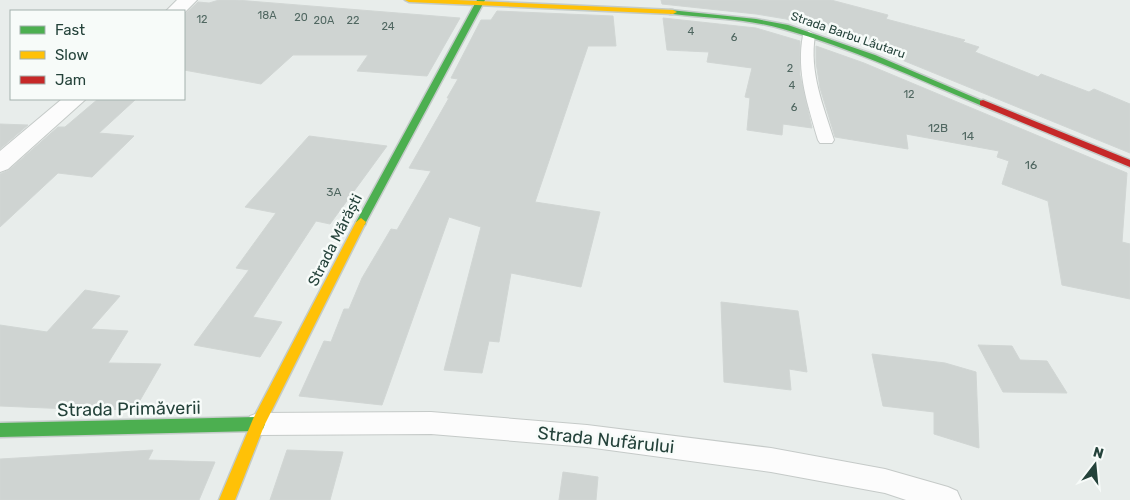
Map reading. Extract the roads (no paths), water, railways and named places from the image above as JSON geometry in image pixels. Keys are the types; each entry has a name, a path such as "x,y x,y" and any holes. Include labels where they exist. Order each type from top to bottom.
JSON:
{"street":[{"path":"176,10 188,0"},
{"name":"Strada Barbu Lăutaru","path":"409,0 681,12 756,21 809,35 938,83 1130,164"},
{"name":"Strada Mărăști","path":"227,500 258,424 376,192 480,2"},
{"path":"0,164 74,100"},
{"name":"Strada Primăverii","path":"0,430 258,424"}],"lane":[{"path":"809,35 805,50 805,66 826,140"},
{"name":"Strada Nufărului","path":"258,424 431,423 587,436 771,460 885,481 948,500"}]}
